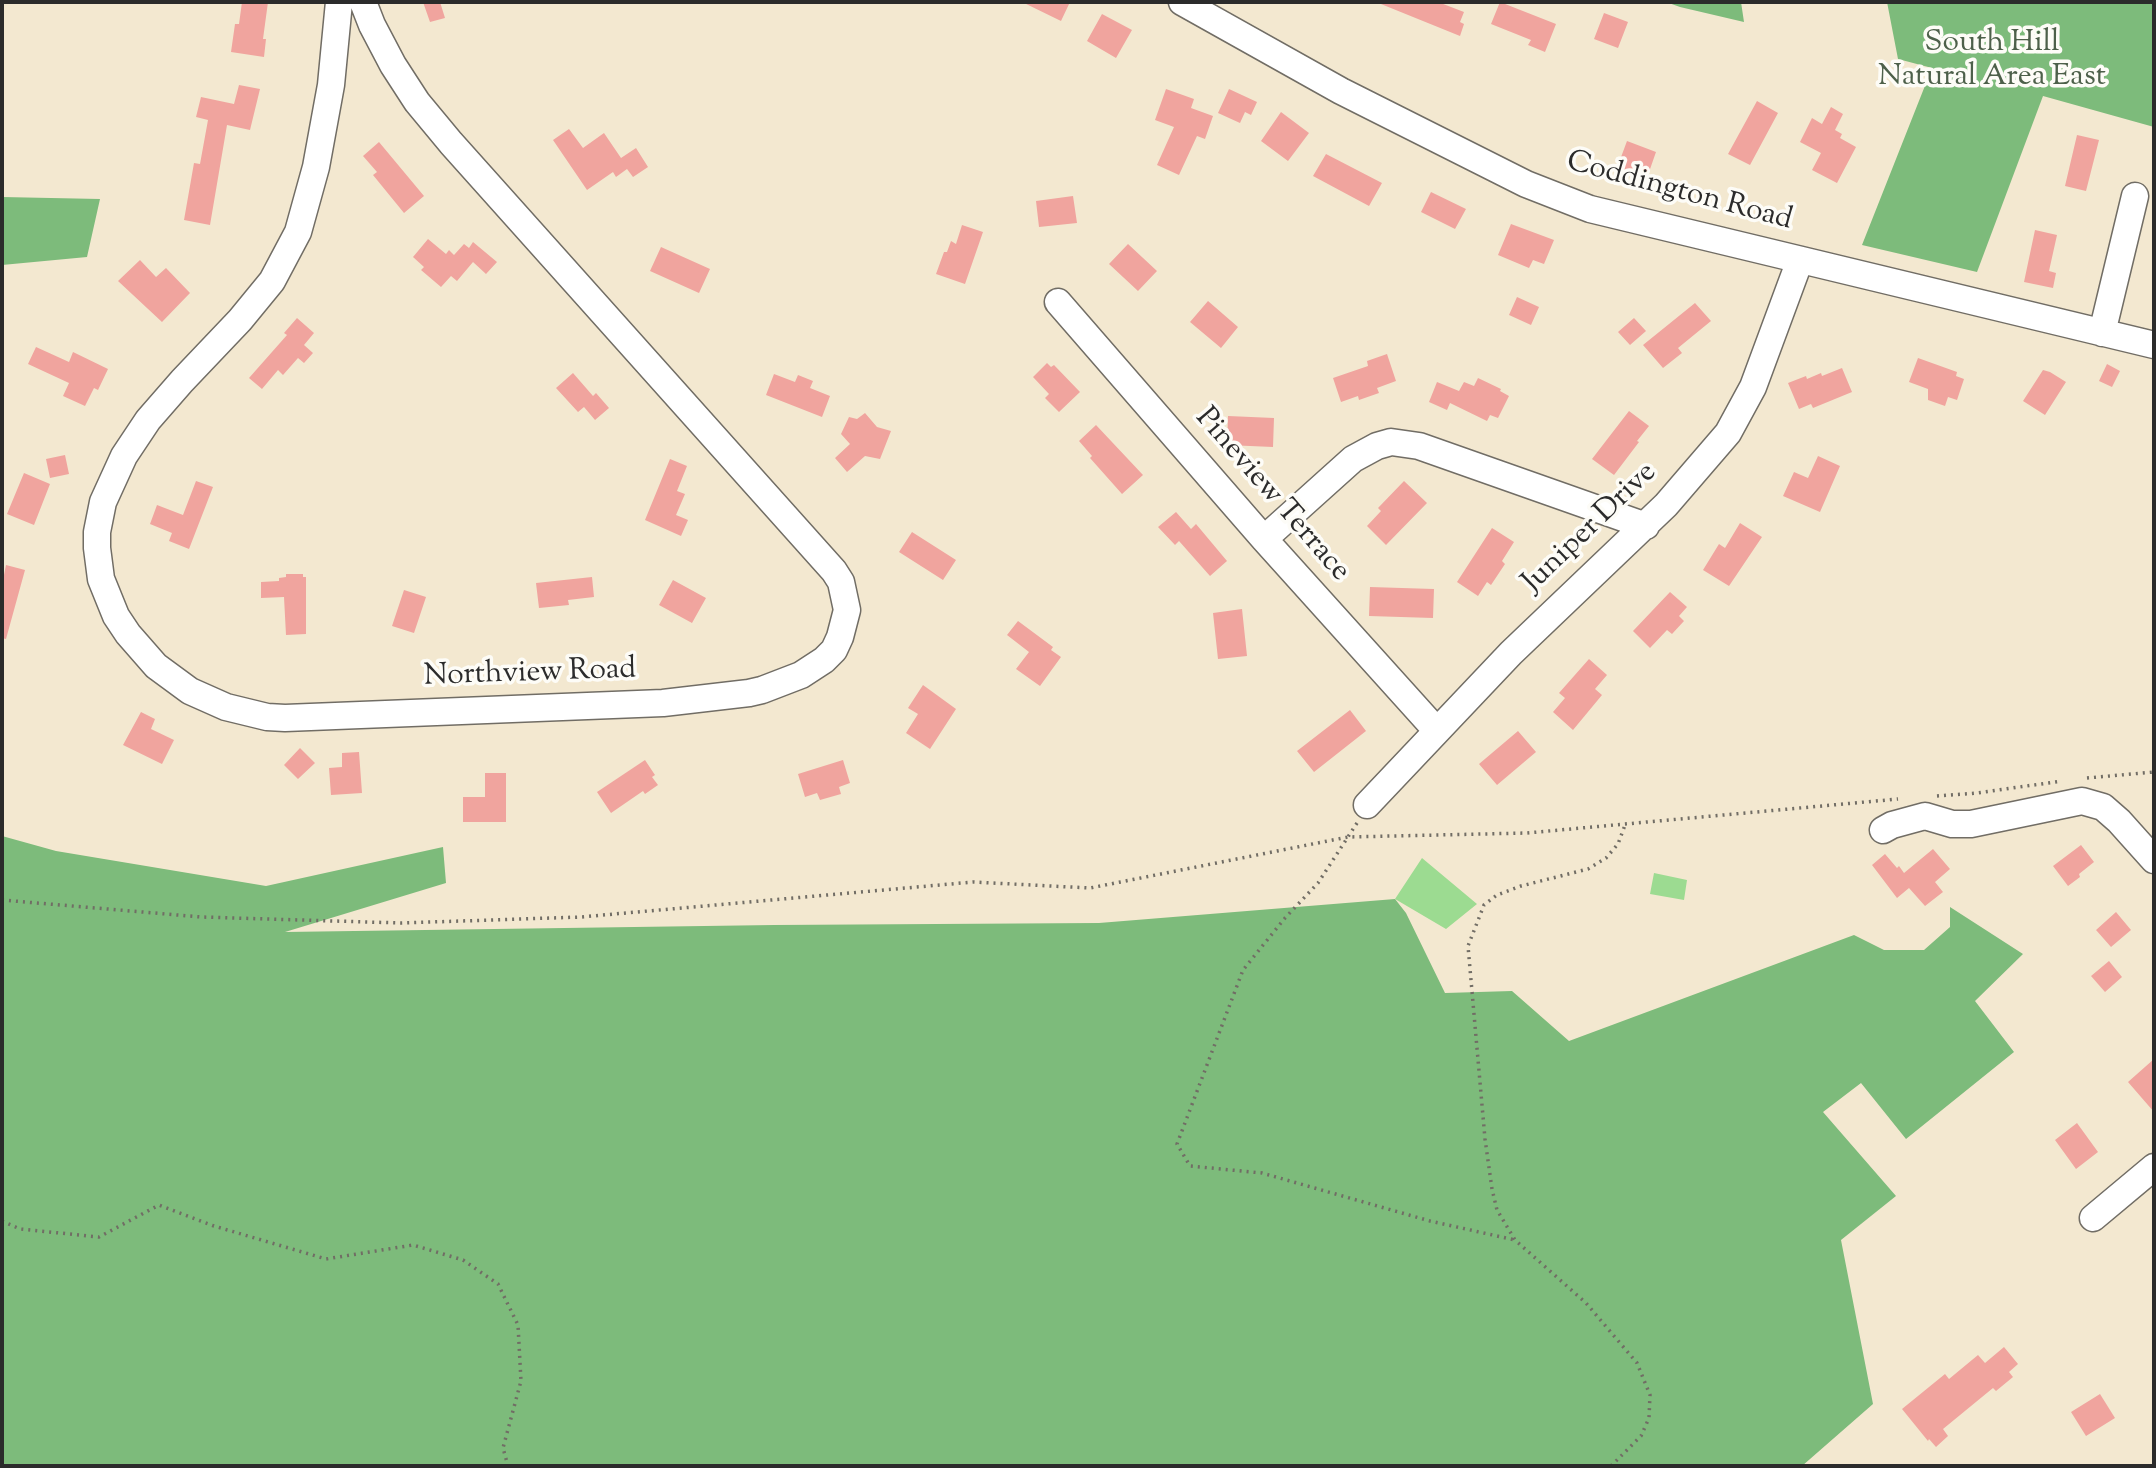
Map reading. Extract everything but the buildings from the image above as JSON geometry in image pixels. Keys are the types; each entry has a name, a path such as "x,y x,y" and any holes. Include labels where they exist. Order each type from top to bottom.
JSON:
{"street":[{"name":"Northview Road","path":"339,2 331,85 316,167 298,232 272,281 148,420 124,456 103,502 97,532 101,579 116,616 128,634 156,666 190,691 226,707 267,717 285,718 675,702 762,690 801,675 824,660 834,650 840,637 847,610 841,582 834,571 426,112 393,65 363,2"},
{"name":"Coddington Road","path":"1182,2 1341,91 1526,184 1590,209 2154,345"},
{"path":"2102,333 2135,196"},
{"name":"Juniper Drive","path":"1367,806 1511,653 1646,526 1728,433 1745,405 1764,362 1800,260"},
{"name":"Pineview Terrace","path":"1058,302 1264,539 1437,731"},
{"path":"1264,539 1353,460 1377,446 1391,442 1419,446 1646,526"},
{"path":"1883,830 1925,816 1952,824 1971,824 2082,801 2103,807 2154,860"},
{"path":"2093,1219 2154,1167"}],"path":[{"path":"2079,779 2154,772"},
{"path":"1925,797 1977,793 2067,780"},
{"path":"2,900 201,917 401,923 581,917 974,882 1090,888 1348,837 1527,833 1899,799"},
{"path":"1367,806 1318,883 1285,918 1243,970 1177,1143 1190,1166 1262,1173 1430,1221 1515,1240"},
{"path":"1611,1466 1642,1436 1649,1418 1650,1395 1637,1363 1587,1303 1515,1240 1497,1210 1484,1126 1468,946 1484,905 1497,895 1521,886 1588,869 1606,858 1618,844 1625,825"},
{"path":"2,1221 20,1229 99,1237 159,1205 214,1226 326,1259 413,1245 463,1260 498,1283 518,1325 521,1381 503,1448 508,1466"}],"green space":[{"path":"1666,2 1741,2 1744,22 1680,7"},
{"name":"South Hill Natural Area East","path":"1887,2 2154,2 2154,127 2043,96 1977,272 1862,245 1932,68 1898,59"},
{"path":"2,197 100,199 87,257 2,265"},
{"path":"2,836 56,851 266,886 443,847 446,883 285,932 1099,923 1395,899 1406,913 1445,993 1512,991 1569,1041 1854,935 1884,950 1924,950 1950,927 1950,907 2023,954 1975,1001 2014,1052 1906,1139 1861,1083 1823,1112 1896,1196 1841,1240 1873,1404 1802,1466 2,1466"},
{"path":"1422,858 1477,904 1446,929 1395,899"},
{"path":"1654,873 1687,880 1684,900 1650,894"}]}
